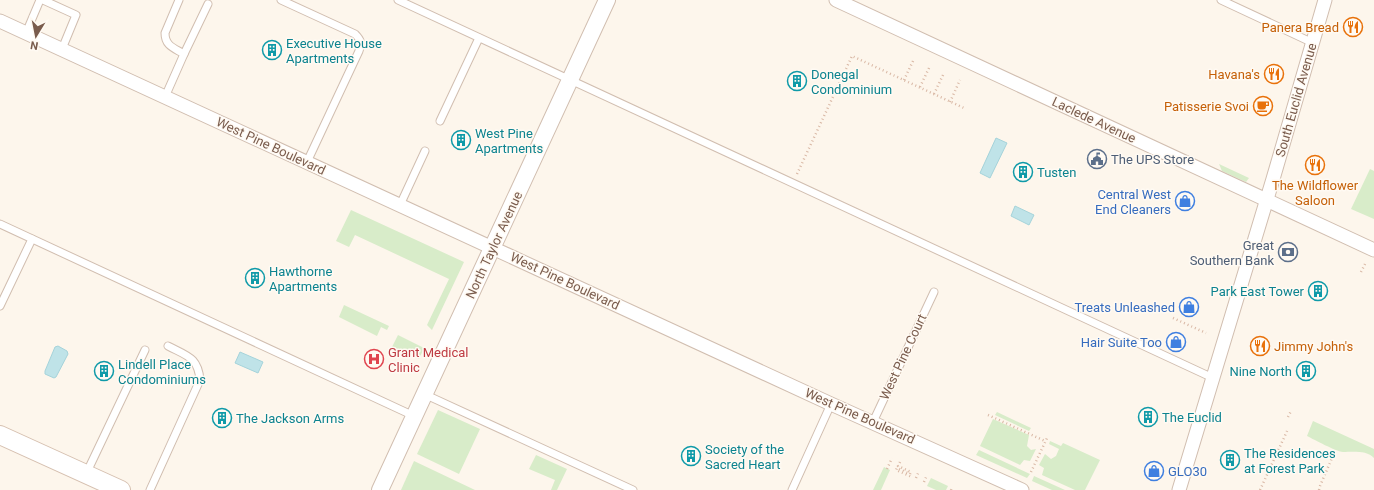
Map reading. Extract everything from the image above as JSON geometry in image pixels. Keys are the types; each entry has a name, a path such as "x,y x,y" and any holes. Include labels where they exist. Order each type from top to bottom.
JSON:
{"main road":[{"path":"0,435 121,490"}],"street":[{"name":"North Taylor Avenue","path":"380,490 607,0"},
{"name":"Laclede Avenue","path":"836,0 1374,250"},
{"name":"South Euclid Avenue","path":"1179,490 1267,200 1325,0"},
{"name":"West Pine Boulevard","path":"0,21 831,404 1022,490"}],"lane":[{"path":"26,33 42,0 76,15 62,49"},
{"path":"179,0 165,33 165,38 169,46 184,54"},
{"path":"281,0 355,34 361,40 361,45 307,162"},
{"path":"398,0 1213,378"},
{"path":"1221,0 1313,43"},
{"path":"165,97 208,4"},
{"path":"440,121 479,38"},
{"path":"400,205 425,151"},
{"path":"0,224 414,416"},
{"path":"0,306 32,239"},
{"name":"West Pine Court","path":"873,422 934,292"},
{"path":"150,490 200,380 199,369 193,360 168,346"},
{"path":"86,474 145,350"},
{"path":"424,394 633,490"},
{"path":"792,490 831,404"}],"path":[{"path":"793,183 852,56 964,108"},
{"path":"904,80 914,59"},
{"path":"920,87 930,66"},
{"path":"934,94 944,73"},
{"path":"950,102 960,80"},
{"path":"1361,272 1366,262"},
{"path":"1173,318 1206,333"},
{"path":"1288,418 1291,411"},
{"path":"988,414 1045,441"},
{"path":"1260,490 1288,429"},
{"path":"1030,472 1048,436"},
{"path":"1319,490 1336,451"},
{"path":"887,469 892,458"},
{"path":"900,462 898,466 910,472 910,474 897,468 896,470 912,477"},
{"path":"916,478 919,471"},
{"path":"924,482 927,475"}],"green space":[{"path":"1219,164 1249,178 1246,182 1222,171"},
{"path":"1370,169 1374,171 1374,219 1351,209"},
{"path":"351,210 464,262 432,330 427,325 449,279 355,235 349,247 336,241"},
{"path":"344,305 389,326 387,330 381,327 377,336 339,317"},
{"path":"398,335 424,348 419,359 392,347"},
{"path":"438,410 480,429 459,474 417,454"},
{"path":"997,412 1031,428 1029,431 995,415"},
{"path":"993,419 1029,435 1027,446 1031,450 1036,449 1030,461 1024,460 1020,465 980,446"},
{"path":"1313,421 1374,449 1374,458 1371,455 1363,453 1339,451 1307,436"},
{"path":"1050,441 1061,446 1063,443 1100,460 1085,490 1075,490 1042,475 1044,468 1039,465 1045,454 1051,459 1056,456 1059,449 1049,444"},
{"path":"979,450 1030,474 1027,478 976,455"},
{"path":"536,455 567,469 557,490 551,490 555,480 529,469"},
{"path":"414,461 475,490 401,490"},
{"path":"884,467 890,470 881,490 873,490"},
{"path":"1034,476 1065,490 1052,490 1032,481"},
{"path":"931,478 948,486 946,490 936,490 927,486"}],"water":[{"path":"996,138 1007,143 990,178 980,173"},
{"path":"1015,206 1034,215 1029,225 1011,216"},
{"path":"58,346 67,351 68,354 56,377 54,378 45,374 45,371 55,347"},
{"path":"240,352 263,362 258,373 235,363"}],"place":[{"name":"Panera Bread","path":"1353,27"},
{"name":"Executive House Apartments","path":"272,50"},
{"name":"Havana's","path":"1274,74"},
{"name":"Donegal Condominium","path":"797,81"},
{"name":"Patisserie Svoi","path":"1263,106"},
{"name":"West Pine Apartments","path":"461,140"},
{"name":"The UPS Store","path":"1097,159"},
{"name":"The Wildflower Saloon","path":"1315,165"},
{"name":"Tusten","path":"1023,172"},
{"name":"Central West End Cleaners","path":"1185,201"},
{"name":"Great Southern Bank","path":"1288,252"},
{"name":"Hawthorne Apartments","path":"255,278"},
{"name":"Park East Tower","path":"1318,291"},
{"name":"Treats Unleashed","path":"1189,307"},
{"name":"Hair Suite Too","path":"1176,342"},
{"name":"Jimmy John's","path":"1260,346"},
{"name":"Grant Medical Clinic","path":"374,359"},
{"name":"Lindell Place Condominiums","path":"104,371"},
{"name":"Nine North","path":"1306,371"},
{"name":"The Euclid","path":"1148,417"},
{"name":"The Jackson Arms","path":"222,418"},
{"name":"Society of the Sacred Heart","path":"691,456"},
{"name":"The Residences at Forest Park","path":"1230,460"},
{"name":"GLO30","path":"1154,471"}]}
